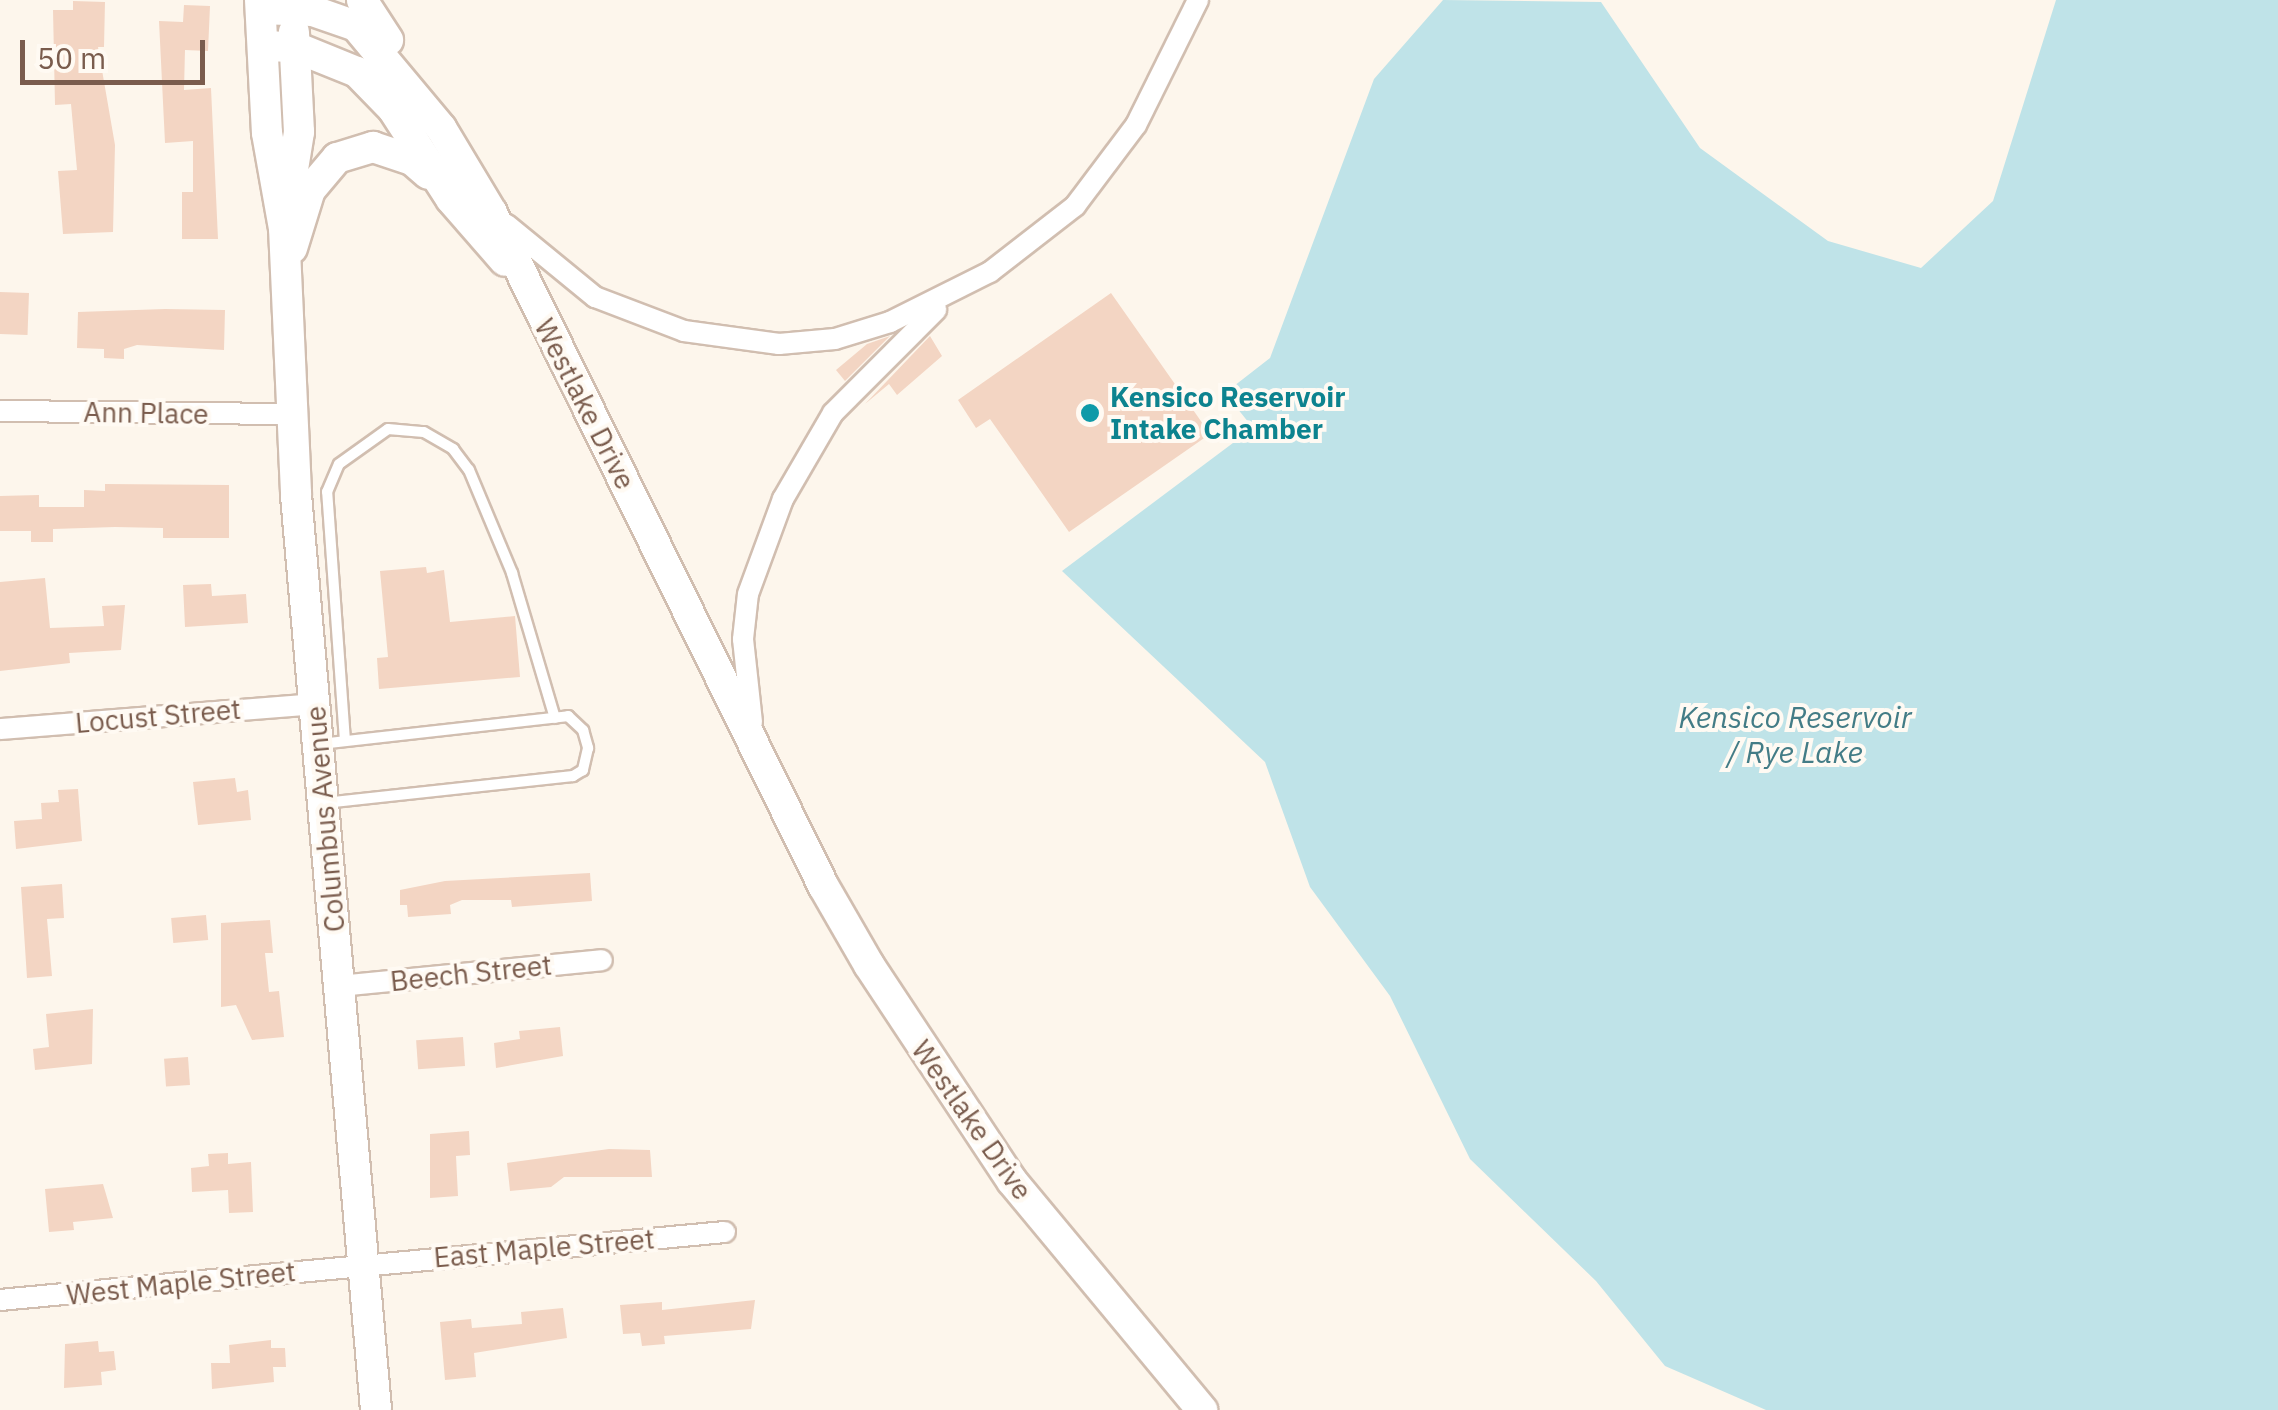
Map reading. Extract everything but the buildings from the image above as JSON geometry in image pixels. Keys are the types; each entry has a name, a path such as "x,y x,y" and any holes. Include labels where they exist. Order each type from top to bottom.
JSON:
{"street":[{"path":"362,0 441,128 463,191"},
{"name":"Westlake Drive","path":"783,803 754,730 745,685 748,594 762,546 807,453 864,376 1075,206 1109,166 1161,81 1198,0"},
{"path":"261,4 293,5 356,26 441,128"},
{"name":"Columbus Avenue","path":"261,4 268,133 284,228 291,414 316,704 332,742 324,803 376,1410"},
{"name":"Columbus Avenue","path":"284,228 298,132 293,5"},
{"path":"263,46 295,47 337,61 376,89 463,191"},
{"path":"286,276 310,190 337,158 374,147 393,151 463,191"},
{"name":"Westlake Drive","path":"463,191 595,297 640,317 731,340 779,344 835,339 890,322 990,272"},
{"name":"Westlake Drive","path":"463,191 518,274 783,803 869,965 963,1112 1079,1268 1202,1410"},
{"name":"Ann Place","path":"0,411 291,414"},
{"name":"Locust Street","path":"0,729 316,704"},
{"name":"Beech Street","path":"339,986 602,960"},
{"name":"East Maple Street","path":"362,1265 725,1232"},
{"name":"West Maple Street","path":"0,1300 362,1265"}],"lane":[{"path":"324,803 573,776 586,759 583,730 568,716 555,718 332,742 327,492 339,464 388,429 424,432 454,449 469,470 512,572 555,718"}],"water":[{"name":"Kensico Reservoir / Rye Lake","path":"1443,0 1601,2 1700,148 1828,241 1921,268 1993,201 2056,0 2278,0 2278,1410 1766,1410 1665,1366 1596,1281 1470,1159 1390,996 1310,887 1265,762 1062,571 1253,428 1225,393 1270,358 1374,79"}],"place":[{"name":"Kensico Reservoir Intake Chamber","path":"1090,413"}]}
